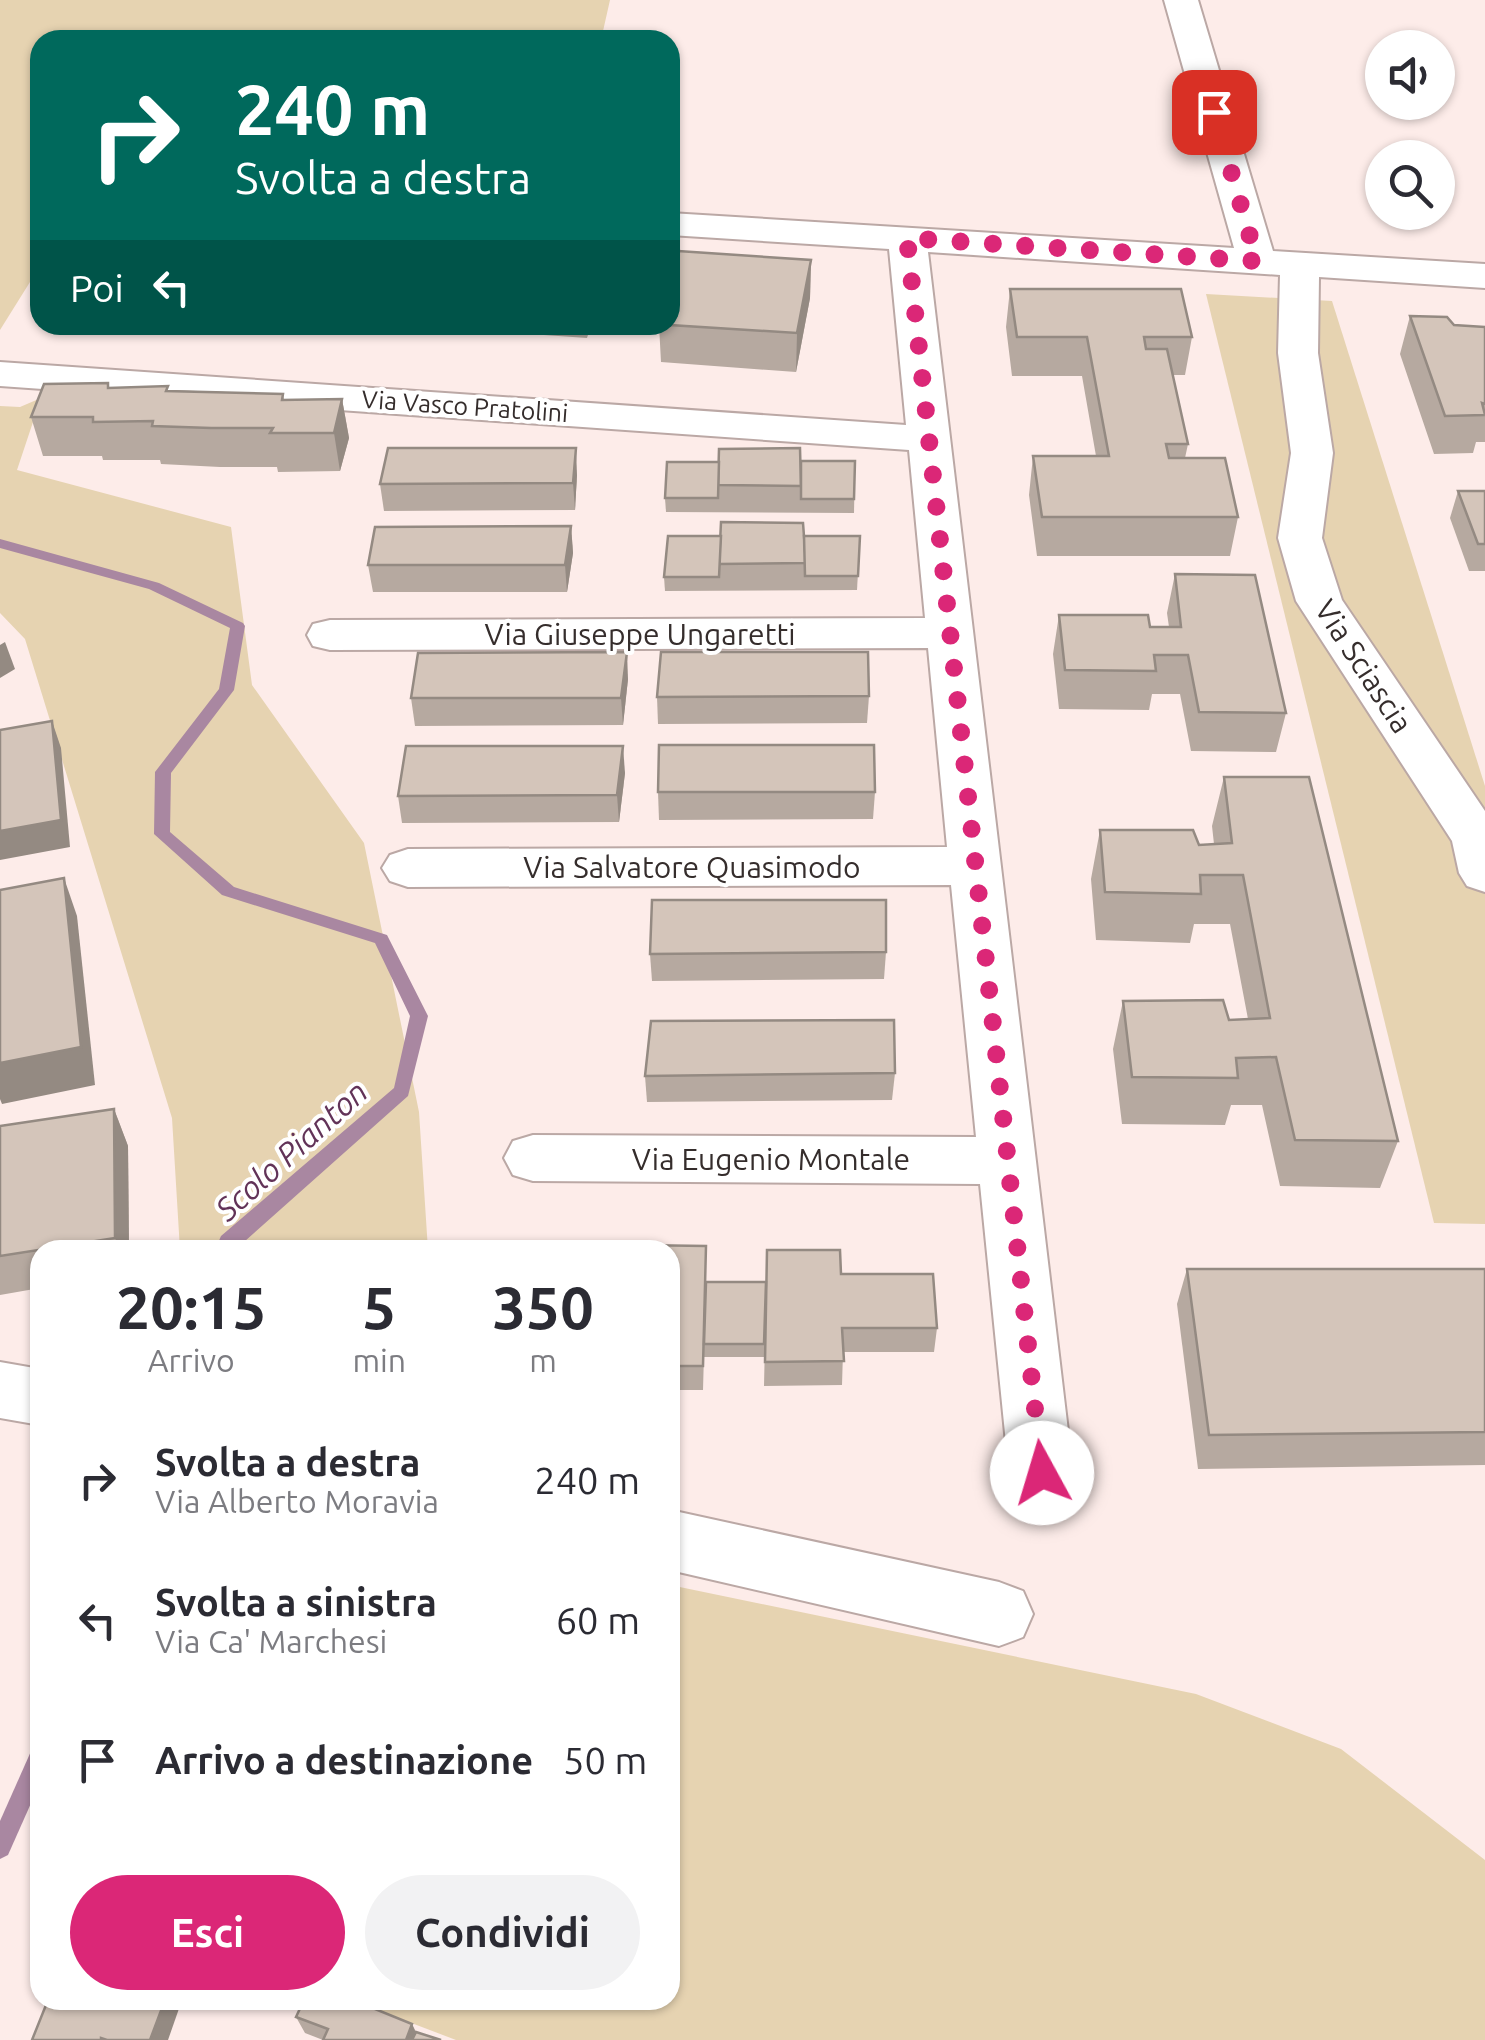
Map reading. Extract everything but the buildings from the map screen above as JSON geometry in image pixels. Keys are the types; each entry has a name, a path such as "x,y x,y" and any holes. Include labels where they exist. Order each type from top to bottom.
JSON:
{"street":[{"name":"Via Sciascia","path":"1182,0 1279,262 1298,353 1312,453 1300,538 1318,601 1477,839 1485,873"},
{"path":"680,225 1485,276"},
{"path":"907,238 1042,1473"},
{"name":"Via Vasco Pratolini","path":"0,374 929,439"},
{"name":"Via Giuseppe Ungaretti","path":"330,635 951,633"},
{"name":"Via Salvatore Quasimodo","path":"408,868 976,866"},
{"name":"Via Eugenio Montale","path":"533,1158 1008,1161"},
{"path":"0,1390 30,1395"},
{"path":"680,1542 998,1614"}],"shaded area":[{"path":"0,0 610,0 603,30 30,30 30,282 0,330"},
{"path":"1206,294 1332,301 1485,786 1485,1224 1434,1223"},
{"path":"41,398 17,470 231,527 252,685 364,843 419,1112 427,1240 179,1240 172,1118 25,639 0,613 0,406 20,407"},
{"path":"680,1587 1196,1694 1341,1749 1485,1860 1485,2040 456,2040 377,2010 680,2010"}],"waterway":[{"name":"Scolo Pianton","path":"0,543 154,586 238,626 226,690 163,772 162,834 228,891 381,939 419,1016 402,1091 230,1240"},
{"name":"Scolo Pianton","path":"0,1847 30,1780"}],"route":[{"path":"1042,1473 907,238 1257,261 1214,112"}]}
